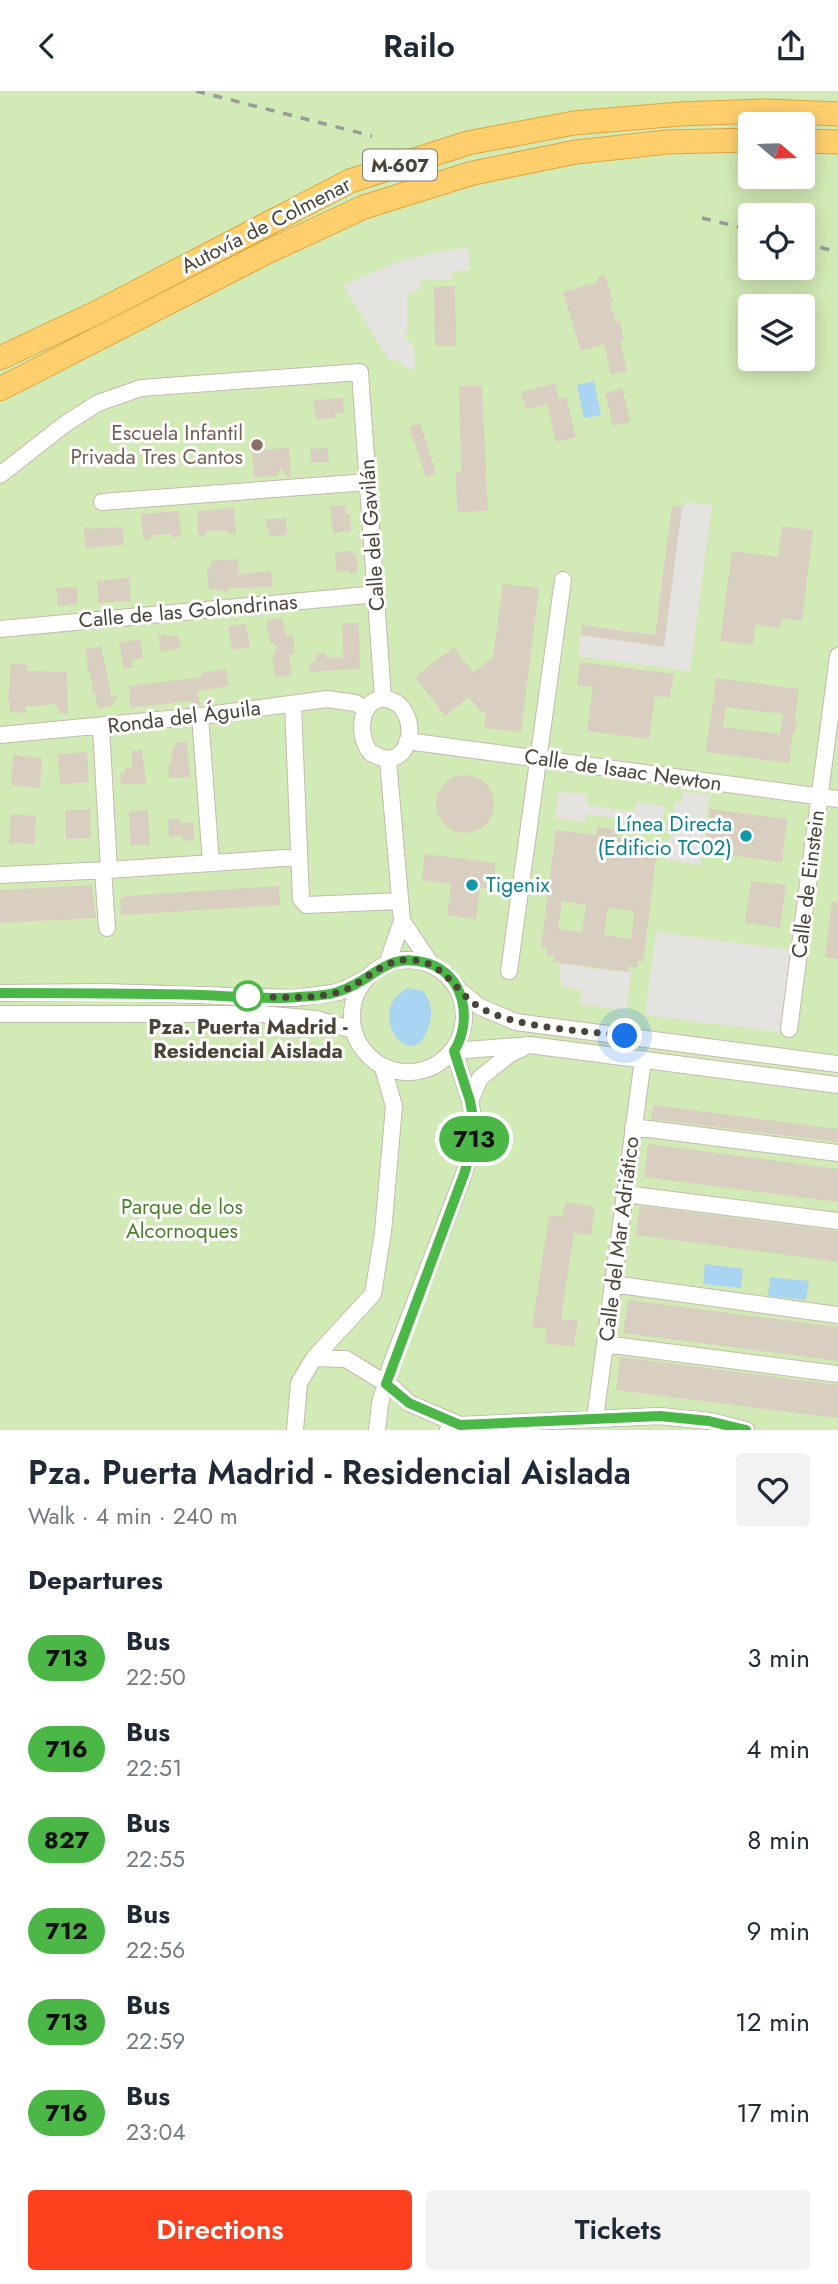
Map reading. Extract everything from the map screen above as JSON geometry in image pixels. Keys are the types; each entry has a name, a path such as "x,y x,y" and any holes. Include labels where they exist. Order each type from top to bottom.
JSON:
{"highway":[{"name":"Autovía de Colmenar","path":"0,358 96,313 350,181 468,143 574,123 680,114 766,111 838,114"},
{"name":"Autovía de Colmenar","path":"0,389 265,253 364,207 473,173 576,152 667,142 738,140"},
{"path":"816,141 838,142"}],"street":[{"name":"Calle del Gavilán","path":"0,475 65,424 97,403 141,388 360,372 383,698"},
{"path":"102,502 368,482"},
{"path":"509,971 564,580"},
{"name":"Calle de las Golondrinas","path":"0,629 377,594"},
{"name":"Calle de Einstein","path":"789,1029 838,656"},
{"path":"383,698 398,704 404,710 407,723 407,741 400,755 388,760 375,755 366,746 363,725 370,703 383,698"},
{"name":"Ronda del Águila","path":"0,735 200,716 327,699 355,703 366,709"},
{"path":"293,703 301,899 306,905 400,901"},
{"path":"200,716 211,863"},
{"path":"101,726 107,928"},
{"name":"Calle de Isaac Newton","path":"407,741 838,799"},
{"path":"387,964 402,921 388,760"},
{"path":"0,875 299,857"},
{"path":"402,921 431,964 447,975 458,989 480,1007 516,1022 838,1064"},
{"path":"0,993 105,992 295,998 339,992 387,964 400,960 431,964"},
{"path":"367,978 356,993 352,1011 353,1030 359,1045 370,1058 399,1073 431,1069 454,1051 465,1019 464,1004 458,989"},
{"path":"0,1014 261,1014 316,1019 353,1030"},
{"path":"454,1051 530,1045 838,1085"},
{"path":"470,1101 480,1077 510,1054 530,1045"},
{"path":"377,1430 380,1403 386,1384 464,1174 476,1134 470,1101 454,1051"},
{"name":"Calle del Mar Adriático","path":"595,1419 643,1059"},
{"path":"295,1430 299,1383 314,1358 373,1294 383,1232 394,1106 383,1067"},
{"path":"633,1127 838,1153"},
{"path":"625,1194 838,1221"},
{"path":"612,1284 838,1315"},
{"path":"605,1344 838,1374"},
{"path":"314,1358 346,1359 386,1384 409,1403 454,1428 660,1416 680,1424 709,1421 746,1430"}],"green space":[{"name":"Parque de los Alcornoques","path":"0,91 838,91 838,1430 0,1430"}],"shaded area":[{"path":"468,247 470,270 452,271 452,279 421,279 420,289 407,295 407,330 403,336 414,346 415,369 406,368 396,359 389,360 343,285 418,256"},
{"path":"686,502 712,505 690,671 578,656 582,625 655,634 672,505 685,507"},
{"path":"559,792 588,795 587,805 634,812 636,802 665,806 661,832 632,828 633,820 586,814 585,822 555,818"},
{"path":"683,792 709,795 701,865 668,860 675,802 681,803"},
{"path":"656,932 791,950 780,1032 645,1015"},
{"path":"561,963 631,972 626,1011 580,1004 581,990 564,987 559,979"}],"water":[{"path":"594,381 601,415 584,418 577,385"},
{"path":"408,988 423,991 431,1009 430,1022 423,1039 414,1046 404,1044 390,1025 390,1012 395,999"},
{"path":"705,1264 743,1269 741,1288 703,1284"},
{"path":"770,1277 809,1281 806,1300 768,1296"}],"building":[{"path":"605,275 616,322 620,321 624,340 620,341 627,371 611,375 604,344 581,351 563,292 598,282 597,278"},
{"path":"455,286 456,346 435,346 434,287"},
{"path":"555,383 559,399 566,397 576,437 556,442 547,404 526,409 521,392"},
{"path":"459,386 482,386 488,511 457,512 456,473 461,472"},
{"path":"622,388 631,422 613,426 605,393"},
{"path":"343,398 344,413 335,413 335,418 316,419 313,400"},
{"path":"420,423 436,473 426,477 409,427"},
{"path":"289,448 291,477 280,468 277,476 254,477 252,450"},
{"path":"328,448 329,462 311,463 310,449"},
{"path":"345,505 346,514 350,514 351,531 333,533 330,506"},
{"path":"672,505 682,507 664,647 581,635 582,625 655,635"},
{"path":"234,508 236,534 208,531 205,536 201,536 198,533 197,511"},
{"path":"179,511 179,537 174,538 171,534 152,535 145,540 141,514"},
{"path":"286,518 287,535 270,536 265,519"},
{"path":"84,526 90,529 123,527 124,545 85,548"},
{"path":"782,526 813,530 802,621 781,618 780,628 755,625 753,645 720,641 732,551 778,557"},
{"path":"352,551 356,554 358,570 355,574 348,571 337,572 335,552"},
{"path":"238,559 239,574 271,571 273,587 228,588 228,591 209,589 207,568 211,567 211,561"},
{"path":"129,578 131,601 98,603 97,581"},
{"path":"503,584 539,588 521,732 484,728 486,712 480,711 469,697 445,716 415,677 454,647 473,673 493,657"},
{"path":"77,587 78,604 58,606 56,588"},
{"path":"282,618 286,636 293,635 295,653 289,655 292,674 276,678 272,657 278,647 270,642 266,621"},
{"path":"342,623 359,623 360,669 309,672 309,663 316,662 316,654 325,653 326,658 343,658"},
{"path":"246,624 250,648 232,649 228,626"},
{"path":"166,634 167,637 178,635 181,648 161,652 158,635"},
{"path":"140,639 143,658 132,660 133,667 124,669 119,643"},
{"path":"101,646 112,697 118,696 112,706 98,709 95,694 91,692 93,688 86,667 88,664 85,649"},
{"path":"580,662 674,674 670,698 655,696 649,739 587,731 593,687 577,685"},
{"path":"11,664 27,664 27,671 67,672 68,714 58,713 56,704 26,706 26,713 10,712 8,701"},
{"path":"226,669 229,686 197,691 200,705 191,706 190,701 130,708 129,686 201,677 201,673"},
{"path":"716,678 799,689 795,720 797,727 793,734 789,763 706,752","holes":["726,707 783,714 780,734 723,727"]},
{"path":"178,742 187,742 190,777 169,778 168,765 172,758 172,748"},
{"path":"142,750 146,784 121,784 120,773 125,773 125,768 132,768 132,751"},
{"path":"87,752 89,782 60,784 58,754"},
{"path":"13,755 42,758 40,788 11,785"},
{"path":"459,775 471,775 486,783 494,798 494,810 486,825 471,833 459,833 444,825 436,810 436,798 444,783"},
{"path":"90,809 91,838 66,839 65,810"},
{"path":"148,809 150,845 130,845 129,812"},
{"name":"Línea Directa (Edificio TC02)","path":"710,809 787,819 782,862 705,852"},
{"path":"11,814 36,816 35,844 9,843"},
{"path":"168,819 180,819 180,823 193,822 194,840 183,841 182,836 169,837"},
{"path":"597,827 619,830 618,838 658,843 643,962 638,961 637,968 629,966 628,972 553,962 554,956 546,955 547,948 541,947 556,830 596,835","holes":["562,901 586,905 582,932 558,929","608,908 634,911 631,939 604,935"]},
{"name":"Tigenix","path":"425,854 496,863 492,889 480,887 476,919 447,915 451,884 422,880"},
{"path":"751,881 786,885 780,928 745,923"},
{"path":"92,885 96,918 0,923 0,890"},
{"path":"279,886 280,905 121,915 120,898 124,896"},
{"path":"832,902 838,902 838,959 825,957"},
{"path":"653,1105 838,1129 838,1142 651,1119"},
{"path":"648,1144 838,1169 838,1202 644,1177"},
{"path":"565,1202 595,1207 591,1235 574,1233 561,1319 578,1321 574,1347 544,1343 547,1329 532,1327 549,1215 563,1217"},
{"path":"640,1206 838,1231 838,1262 636,1235"},
{"path":"628,1300 838,1327 838,1361 623,1333"},
{"path":"620,1357 838,1385 838,1418 616,1390"}],"railway":[{"path":"196,91 372,136"},
{"path":"702,218 738,227"},
{"path":"815,246 838,252"}],"bus line":[{"name":"713","path":"0,993 105,992 295,998 339,992 387,964 400,960 431,964 447,975 458,989 464,1004 462,1034 454,1051 470,1101 476,1134 464,1174 386,1384 409,1403 460,1425 660,1416 709,1421 746,1430"}],"place":[{"name":"Escuela Infantil Privada Tres Cantos","path":"257,445"},
{"name":"Línea Directa (Edificio TC02)","path":"746,836"},
{"name":"Tigenix","path":"472,885"},
{"name":"Pza. Puerta Madrid - Residencial Aislada","path":"248,996"}],"route":[{"path":"248,996 295,998 339,992 387,964 413,960 431,964 447,975 458,989 480,1007 516,1022 625,1036"}]}
